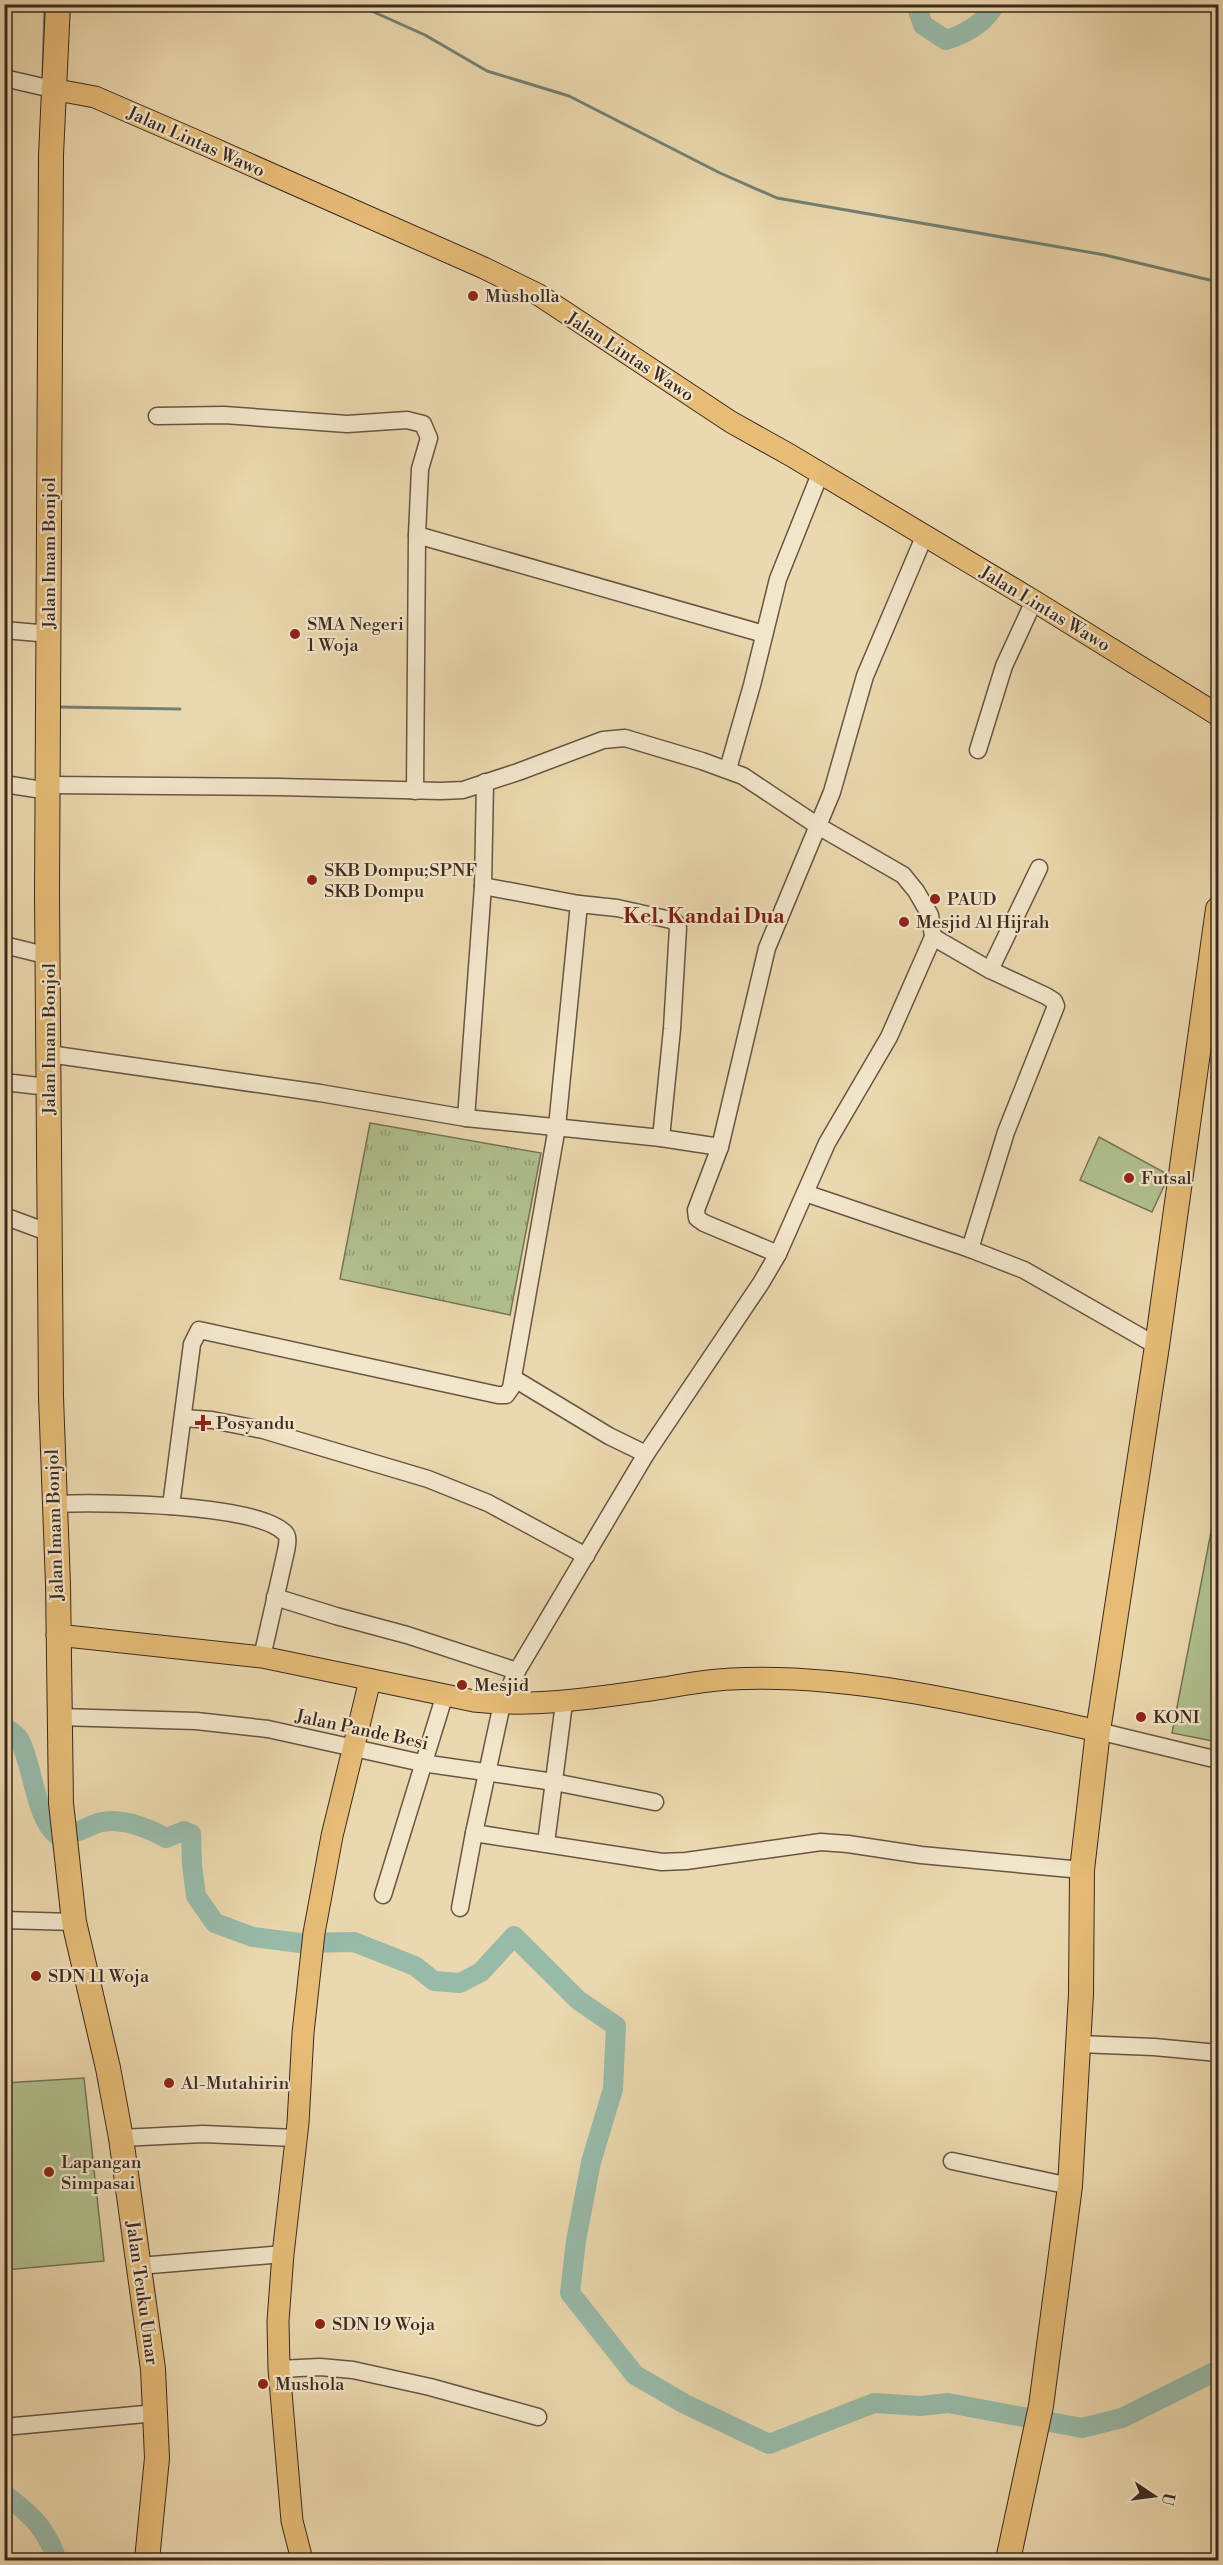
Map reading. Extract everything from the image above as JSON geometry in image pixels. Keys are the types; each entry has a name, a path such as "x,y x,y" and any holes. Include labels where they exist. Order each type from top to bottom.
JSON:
{"highway":[{"path":"52,89 57,9"},
{"name":"Jalan Imam Bonjol","path":"52,89 48,1087 51,1397 56,1504 61,1803 74,1922"},
{"path":"1008,2560 1041,2406 1070,2186 1079,2044 1082,1870 1098,1731 1218,909"},
{"name":"Jalan Teuku Umar","path":"74,1922 108,2068 121,2138 153,2369 158,2458 147,2560"}],"main road":[{"name":"Jalan Lintas Wawo","path":"52,89 95,98 192,139 484,268 539,295 730,422 1034,601 1218,715"},
{"path":"57,1635 262,1657 474,1701 502,1704 564,1703 729,1679 778,1678 915,1694 995,1708 1098,1731"},
{"path":"302,2560 292,2521 279,2369 278,2321 283,2254 314,1933 332,1836 370,1680"}],"street":[{"name":"Jalan Lintas Wawo","path":"4,78 52,89"},
{"path":"158,416 224,415 347,424 407,420 420,422 426,429 429,438 420,469 417,535 415,791"},
{"path":"728,769 752,685 778,579 820,474"},
{"path":"417,535 764,634"},
{"path":"778,1254 704,1223 696,1215 696,1210 720,1147 767,948 840,768 865,676 924,537"},
{"path":"978,750 1004,666 1034,601"},
{"path":"4,630 50,634"},
{"path":"4,784 49,788 279,787 415,791 463,789 518,772 603,740 625,738 728,769 768,791 818,826 903,875 930,915 933,937 889,1037 827,1143 778,1254 646,1454 517,1671 502,1704 460,1908"},
{"path":"466,1118 483,886 485,782"},
{"path":"990,970 1039,868"},
{"path":"483,886 579,904 617,908 671,920 678,928 672,1029 661,1138"},
{"path":"171,1506 192,1344 195,1334 201,1329 502,1396 509,1393 557,1127 579,904"},
{"path":"933,937 990,970 1046,996 1054,1001 1056,1006 1006,1132 970,1249"},
{"path":"4,945 49,956"},
{"path":"49,1054 320,1093 466,1118 661,1138 720,1147"},
{"path":"4,1082 48,1087"},
{"path":"805,1192 1024,1270 1156,1346"},
{"path":"4,1216 50,1233"},
{"path":"513,1378 609,1436 646,1454"},
{"path":"183,1418 212,1420 263,1430 438,1482 488,1503 586,1556"},
{"path":"56,1504 114,1503 171,1506 246,1517 270,1524 286,1533 286,1551 262,1657"},
{"path":"275,1597 407,1635 517,1671"},
{"path":"383,1895 445,1694"},
{"path":"546,1843 564,1703"},
{"name":"Jalan Pande Besi","path":"59,1717 196,1721 245,1726 422,1763 554,1782 655,1802"},
{"path":"1098,1731 1218,1760"},
{"path":"474,1833 662,1862 686,1861 821,1842 921,1855 1082,1870"},
{"path":"4,1920 74,1922"},
{"path":"1079,2044 1154,2047 1218,2053"},
{"path":"121,2138 203,2134 296,2138"},
{"path":"952,2161 1070,2186"},
{"path":"139,2266 283,2254"},
{"path":"279,2369 320,2367 354,2370 430,2387 538,2417"},
{"path":"4,2427 156,2413"}],"green space":[{"path":"370,1123 541,1153 510,1315 340,1279"},
{"path":"1099,1137 1169,1175 1152,1212 1080,1180"},
{"path":"1218,1496 1218,1742 1172,1733"},
{"name":"Lapangan Simpasai","path":"84,2078 104,2261 5,2270 5,2083"}],"waterway":[{"path":"43,75 45,4"},
{"path":"356,4 425,35 487,71 569,96 720,173 777,198 1105,255 1218,282"},
{"path":"916,4 923,25 946,40 974,27 986,17 995,4"},
{"path":"59,707 180,709"},
{"path":"4,1727 19,1739 39,1804 50,1827 57,1835 106,1821 124,1822 142,1827 166,1838 184,1831 191,1834 196,1896 215,1923 253,1937 300,1943 354,1942 415,1966 434,1981 460,1983 481,1972 514,1936 578,2000 616,2026 613,2089 591,2162 576,2241 570,2293 635,2375 685,2404 769,2444 874,2403 920,2406 948,2403 1082,2428 1122,2418 1218,2370"},
{"path":"4,2494 22,2508 43,2530 57,2560"}],"place":[{"name":"Musholla","path":"473,296"},
{"name":"SMA Negeri 1 Woja","path":"295,634"},
{"name":"SKB Dompu;SPNF SKB Dompu","path":"312,880"},
{"name":"PAUD","path":"935,899"},
{"name":"Mesjid Al Hijrah","path":"904,922"},
{"name":"Futsal","path":"1129,1178"},
{"name":"Posyandu","path":"203,1423"},
{"name":"Mesjid","path":"462,1685"},
{"name":"KONI","path":"1141,1717"},
{"name":"SDN 11 Woja","path":"36,1976"},
{"name":"Al-Mutahirin","path":"169,2083"},
{"name":"Lapangan Simpasai","path":"49,2172"},
{"name":"SDN 19 Woja","path":"320,2324"},
{"name":"Mushola","path":"263,2384"}],"district":[{"name":"Kel. Kandai Dua","path":"704,917"}]}
